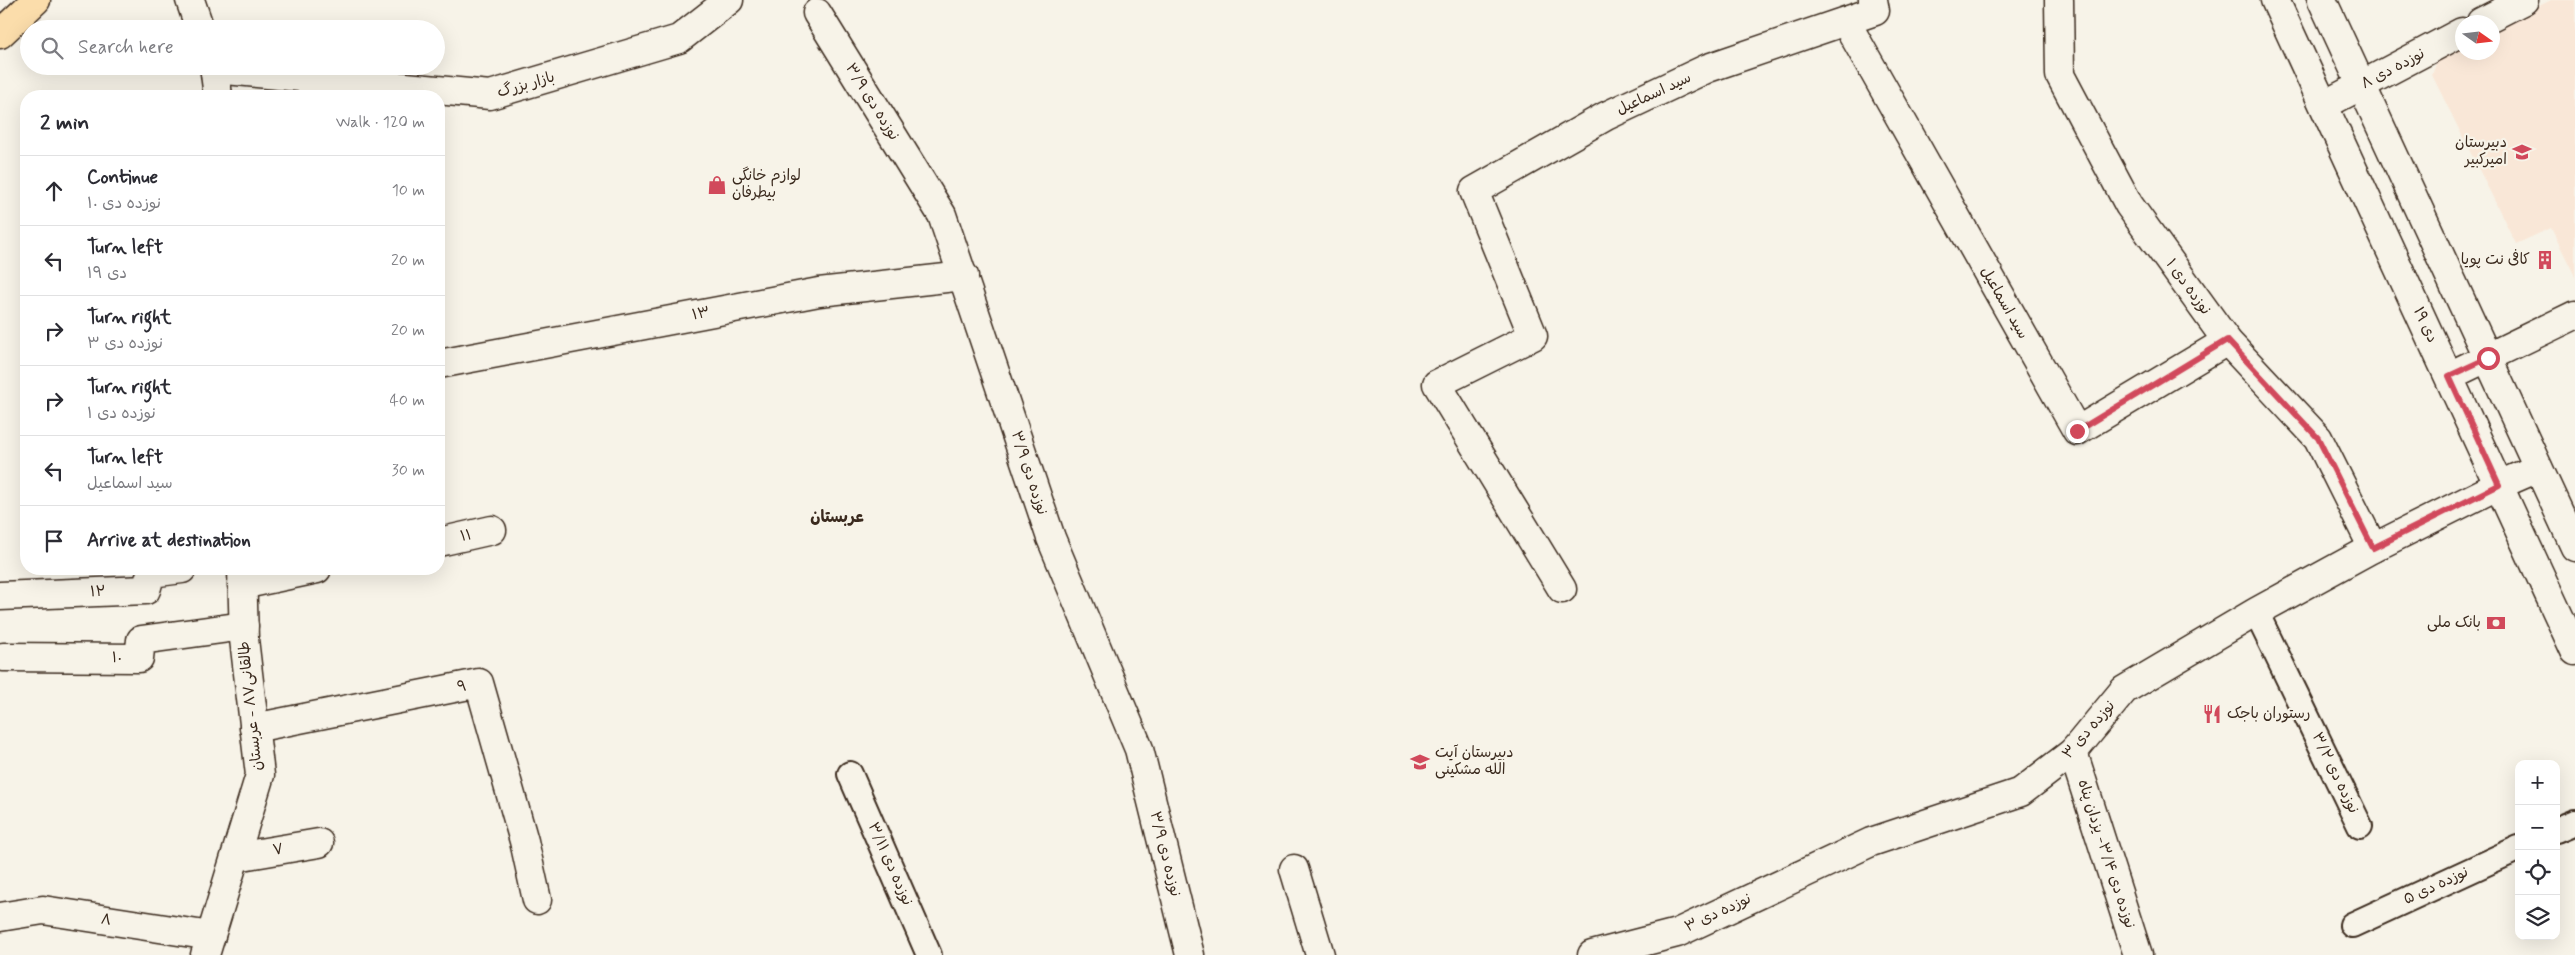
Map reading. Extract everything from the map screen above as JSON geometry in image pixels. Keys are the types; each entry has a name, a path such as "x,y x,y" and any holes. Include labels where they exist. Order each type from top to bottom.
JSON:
{"main road":[{"path":"0,34 36,0"}],"street":[{"path":"190,0 197,20"},
{"name":"بازار بزرگ","path":"445,91 490,95 679,40 729,0"},
{"name":"نوزده دی ۱","path":"2059,0 2060,75 2129,205 2227,340 2318,438 2373,548"},
{"name":"۱۹ دی","path":"2275,0 2575,651"},
{"path":"2322,0 2575,547"},
{"path":"2495,15 2524,0"},
{"name":"سید اسماعیل","path":"1562,589 1437,384 1533,336 1474,191 1606,116 1708,68 1846,22 1874,5"},
{"name":"نوزده دی ۳/۹","path":"817,13 942,214 1051,538 1139,749 1190,955"},
{"name":"سید اسماعیل","path":"1846,22 2077,431 2227,340"},
{"name":"نوزده دی ۸","path":"2324,105 2455,36"},
{"path":"215,75 217,90"},
{"name":"بازار بزرگ","path":"286,75 439,90"},
{"name":"۱۳","path":"445,363 819,292 964,276"},
{"path":"2449,376 2575,315"},
{"name":"نوزده دی ۳","path":"1592,955 1677,933 1871,842 2021,792 2074,752 2124,690 2256,612 2373,548 2499,485 2538,468"},
{"name":"۱۱","path":"445,541 492,530"},
{"name":"۱۲","path":"0,596 146,590 150,575"},
{"path":"242,577 261,575"},
{"name":"طالقانی۸۷ - عربستان","path":"208,946 260,775 244,626 242,577"},
{"name":"۱۰","path":"3,657 139,658 141,640 244,626"},
{"name":"۹","path":"254,728 479,683 524,841 537,900"},
{"name":"نوزده دی ۳/۴- یزدان پناه","path":"2074,752 2138,955"},
{"name":"۷","path":"236,857 319,842"},
{"path":"1294,869 1320,955"},
{"name":"۸","path":"0,917 43,910 208,946"}],"lane":[{"name":"نوزده دی ۳/۲","path":"2256,612 2360,826"},
{"name":"نوزده دی ۳/۱۱","path":"850,774 929,955"},
{"path":"2560,828 2575,822"},
{"name":"نوزده دی ۵","path":"2352,925 2515,850"}],"shaded area":[{"name":"دبیرستان امیرکبیر","path":"2551,0 2575,0 2575,276 2551,228 2516,244 2432,75 2439,56 2455,48 2455,60 2500,60 2500,26"}],"place":[{"name":"دبیرستان امیرکبیر","path":"2522,152"},
{"name":"لوازم خانگی بیطرفان","path":"717,185"},
{"name":"کافی نت پویا","path":"2545,260"},
{"name":"بانک ملی","path":"2496,623"},
{"name":"رستوران باجک","path":"2212,714"},
{"name":"دبیرستان آیت الله مشکینی","path":"1420,762"}],"district":[{"name":"عربستان","path":"837,517"}],"route":[{"path":"2077,431 2227,340 2318,438 2373,548 2499,485 2449,376 2488,358"}]}
